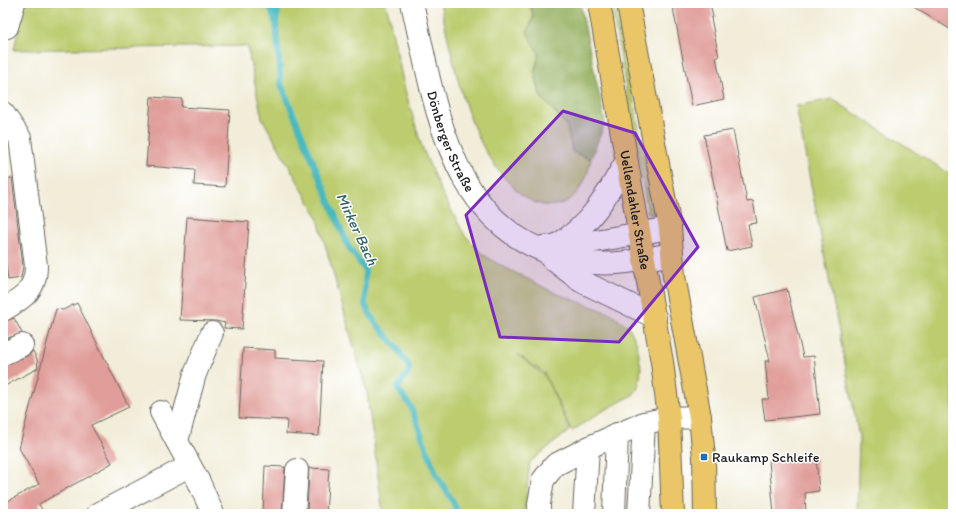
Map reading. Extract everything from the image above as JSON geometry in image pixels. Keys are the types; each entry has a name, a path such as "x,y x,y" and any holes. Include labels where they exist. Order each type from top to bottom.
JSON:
{"main road":[{"name":"Uellendahler Straße","path":"599,3 626,162 655,317 669,418 673,514"},
{"name":"Uellendahler Straße","path":"628,3 670,228 677,292 700,417 706,514"}],"street":[{"path":"7,27 14,3"},
{"name":"Dönberger Straße","path":"412,3 445,138 460,174 473,195 494,219 515,237 547,246 584,243 670,228"},
{"path":"3,113 20,138 36,266 40,280 24,297 3,310"},
{"path":"626,162 602,203 578,231 547,246 582,281 655,317"},
{"name":"Dönberger Straße","path":"547,246 562,257 586,262 610,263 672,254"},
{"path":"177,441 195,374 212,333"},
{"path":"161,412 199,482 213,514"},
{"path":"539,514 543,480 555,465 617,434 644,423 669,418 700,417"},
{"path":"640,514 644,423"},
{"path":"614,514 617,434"},
{"path":"584,514 588,448"},
{"path":"98,514 189,466"},
{"path":"294,514 297,470"}],"highlighted area":[{"path":"563,111 635,133 698,247 619,342 500,337 466,215"}],"green space":[{"path":"23,3 386,3 405,90 422,147 440,189 464,234 481,253 498,264 555,293 612,314 629,327 637,344 641,368 639,387 633,395 601,412 572,431 544,373 517,354 545,376 570,430 530,462 524,514 383,514 367,393 317,216 262,118 247,46 14,50"},
{"path":"440,3 529,3 533,17 528,31 534,47 540,53 534,71 540,96 567,126 572,152 591,160 584,182 570,199 563,203 550,206 538,204 532,201 513,187 497,168 483,147 464,101"},
{"path":"530,3 580,3 605,123 591,159 573,152 566,124 541,97 535,72 539,53 534,47 527,32 534,16"},
{"path":"611,3 616,3 654,213 648,213"},
{"path":"832,99 953,176 953,514 857,514 859,437 796,106"}],"building":[{"path":"672,3 710,3 713,17 711,18 719,57 716,57 724,99 692,106"},
{"path":"907,3 953,3 953,31"},
{"path":"151,97 182,99 181,107 230,110 225,187 194,185 195,170 146,166"},
{"path":"733,130 747,202 753,201 757,223 748,224 752,246 727,251 704,135"},
{"path":"12,178 23,266 21,278 8,280 3,245 3,179"},
{"path":"187,217 249,222 242,329 224,328 225,323 216,321 180,320"},
{"path":"787,289 803,357 814,356 820,414 765,420 762,399 769,399 765,361 770,361 755,297"},
{"path":"77,303 129,407 91,425 112,463 39,504 44,514 3,514 3,504 39,484 19,448 56,309 63,310"},
{"path":"14,318 22,333 5,339 3,336 3,322"},
{"path":"243,348 275,350 275,358 323,361 319,436 286,434 287,420 239,418"},
{"path":"33,351 37,359 38,368 3,387 3,366 27,356"},
{"path":"799,458 799,460 816,458 819,491 805,493 806,514 774,514 769,461"},
{"path":"265,466 285,467 282,514 263,514"},
{"path":"309,468 329,469 326,514 307,514"}],"waterway":[{"name":"Mirker Bach","path":"279,3 276,24 281,84 348,246 365,270 365,305 374,321 397,348 409,367 407,375 397,388 411,407 436,474 452,500 458,514"},
{"path":"269,5 276,24"}],"place":[{"name":"Raukamp Schleife","path":"704,457"}]}
